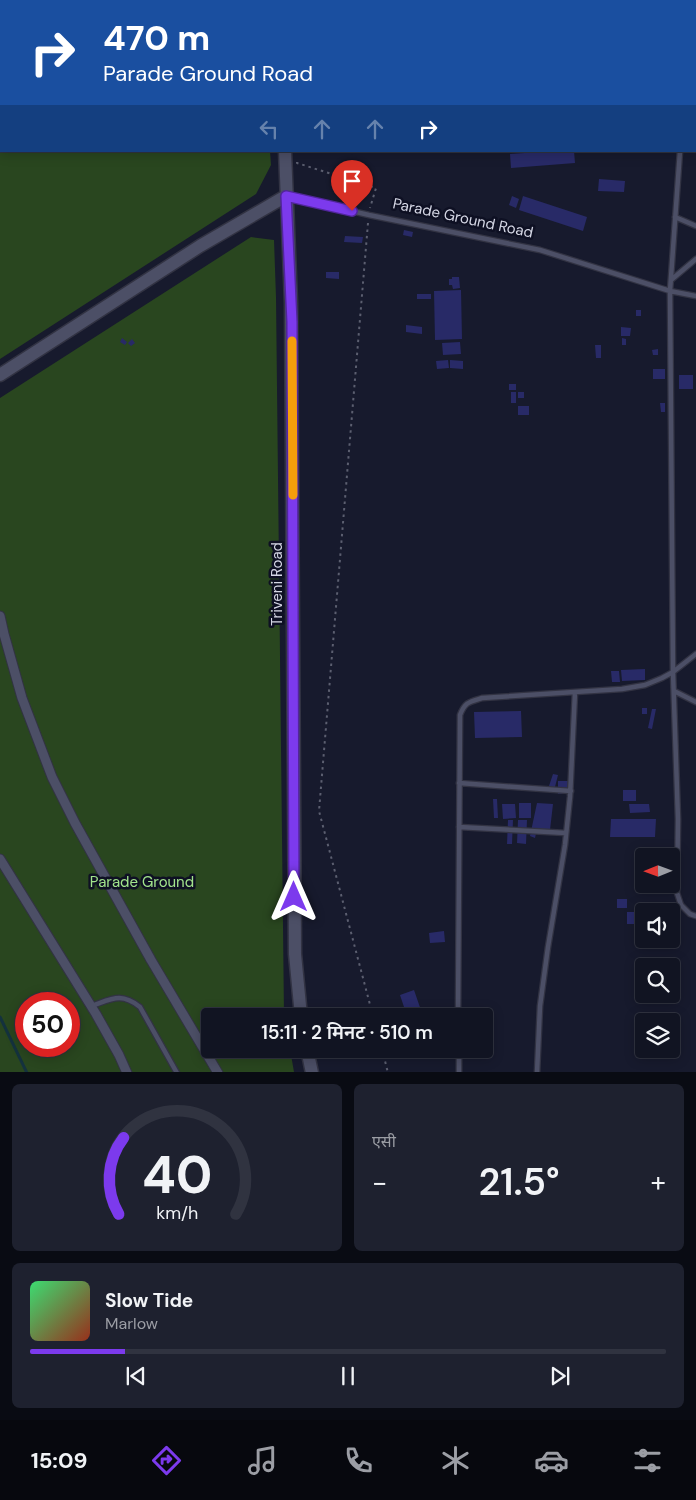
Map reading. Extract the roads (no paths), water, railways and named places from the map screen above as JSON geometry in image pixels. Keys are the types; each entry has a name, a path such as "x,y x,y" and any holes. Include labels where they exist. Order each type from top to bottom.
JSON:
{"main road":[{"name":"Triveni Road","path":"285,152 292,333 295,954 299,1008"},
{"path":"0,375 200,246 286,196"},
{"path":"309,1058 312,1072"}],"street":[{"path":"0,616 22,698 52,777 75,823 147,951 218,1072"},
{"path":"0,859 91,1006 127,1072"}],"lane":[{"path":"680,152 670,290 673,672 678,819 677,893 681,905 690,914 696,916"},
{"name":"Parade Ground Road","path":"286,196 368,215 540,250 670,290 696,296"},
{"path":"675,217 696,226"},
{"path":"671,280 696,259"},
{"path":"458,1008 460,716 463,706 482,698 622,689 645,685 673,672 696,654"},
{"path":"536,1072 540,1006 571,791 575,692"},
{"path":"674,692 696,702"},
{"path":"459,783 571,791"},
{"path":"459,827 566,833"},
{"path":"91,1006 114,999 123,998 131,1000 140,1007 177,1072"},
{"path":"458,1058 459,1072"}],"waterway":[{"path":"0,1017 27,1072"}],"park label":[{"name":"Parade Ground","path":"142,882"}]}
